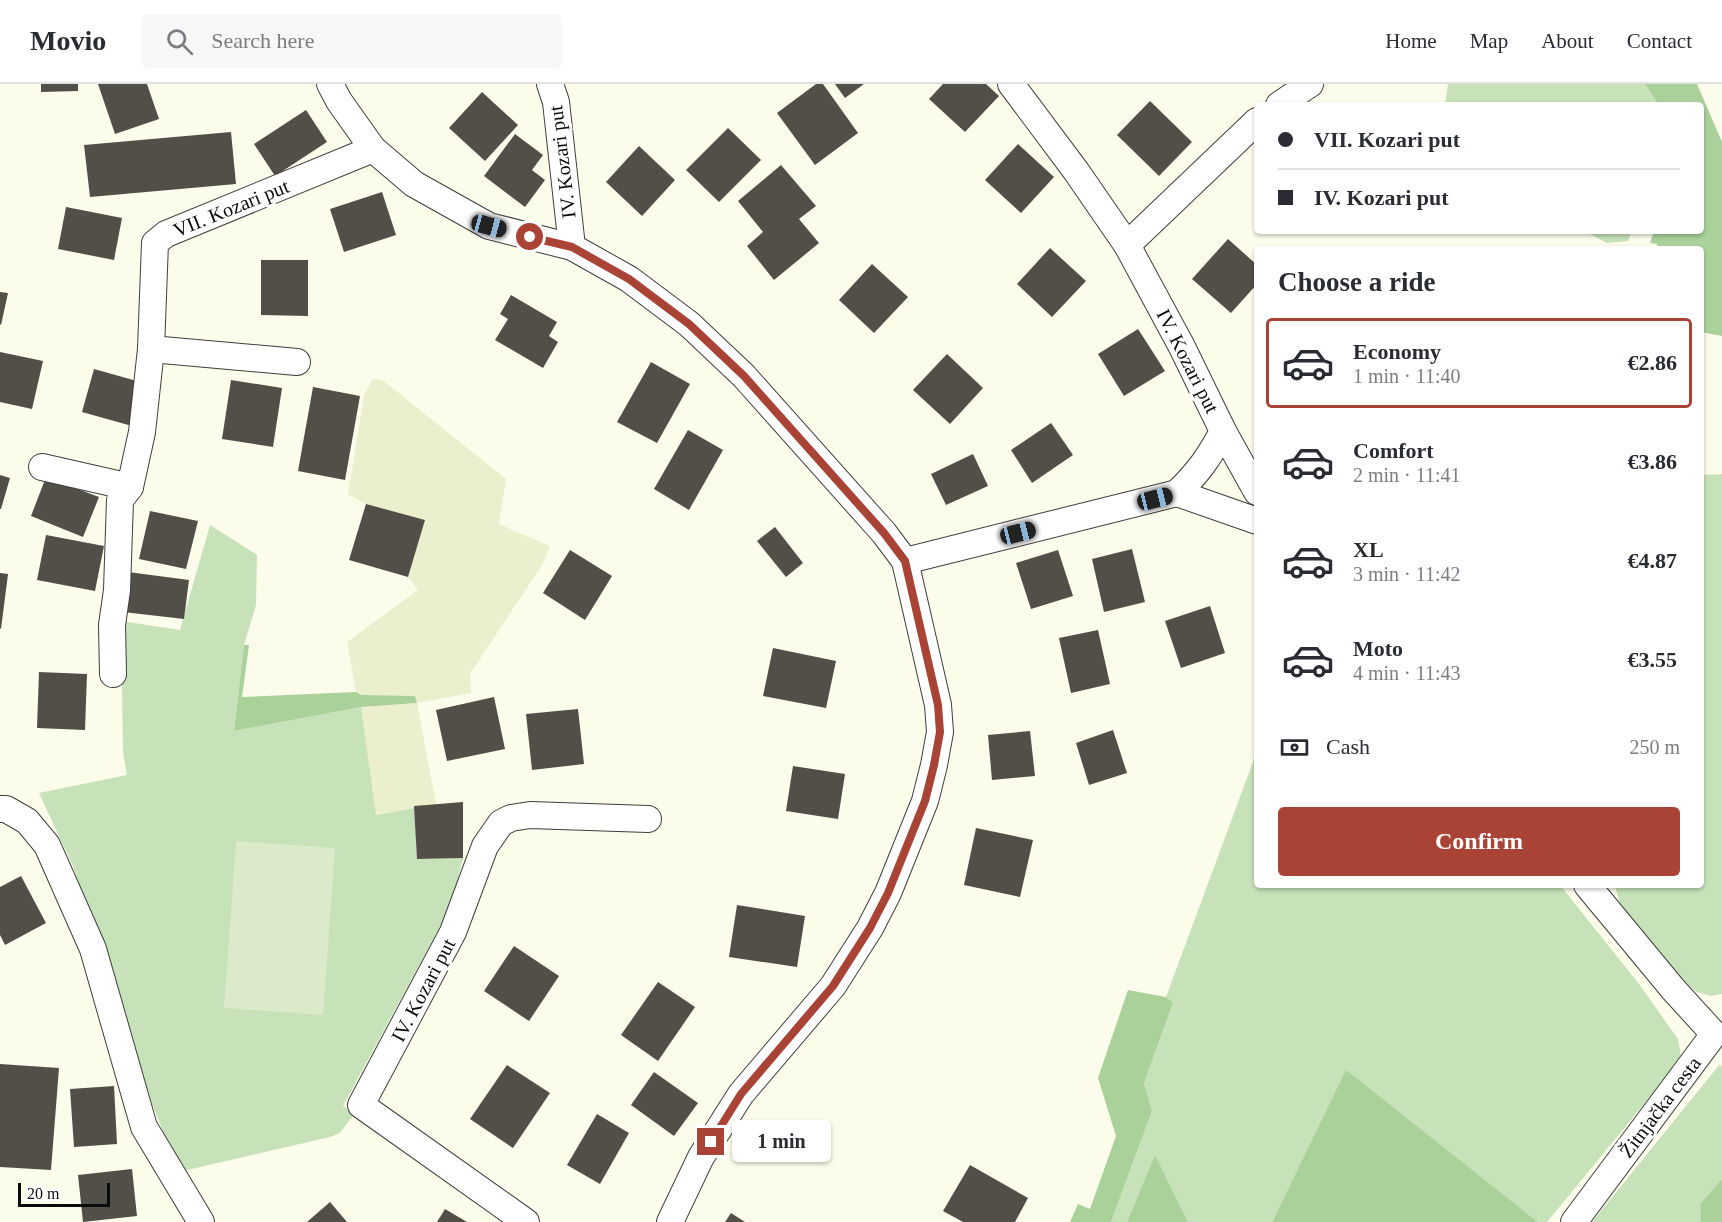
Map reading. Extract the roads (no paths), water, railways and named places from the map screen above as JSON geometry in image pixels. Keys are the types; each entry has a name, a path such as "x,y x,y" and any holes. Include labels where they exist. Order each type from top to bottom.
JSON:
{"street":[{"path":"330,84 339,101 374,149 414,184 489,226 572,247"},
{"name":"IV. Kozari put","path":"550,84 556,102 572,247 629,279 697,332 744,376 884,533 905,561 938,705 940,732 925,801 888,893 870,928 833,986 741,1094 701,1158 669,1222"},
{"name":"IV. Kozari put","path":"1011,84 1076,171 1127,245 1182,347 1223,431 1194,477 1178,493"},
{"path":"1283,102 1310,84"},
{"path":"1127,245 1254,124"},
{"name":"VII. Kozari put","path":"113,674 112,625 117,590 120,500 130,487 142,432 151,350 155,243 166,234 374,149"},
{"path":"151,350 297,362"},
{"path":"1223,431 1254,487"},
{"path":"42,467 130,487"},
{"path":"905,561 1178,493 1254,520"},
{"path":"0,809 6,809 27,821 47,845 93,949 144,1126 201,1222"},
{"name":"IV. Kozari put","path":"526,1222 361,1105 453,932 485,846 501,823 511,818 530,815 648,819"},
{"name":"Žitnjačka cesta","path":"1574,1222 1714,1034 1673,989 1589,888"}]}
